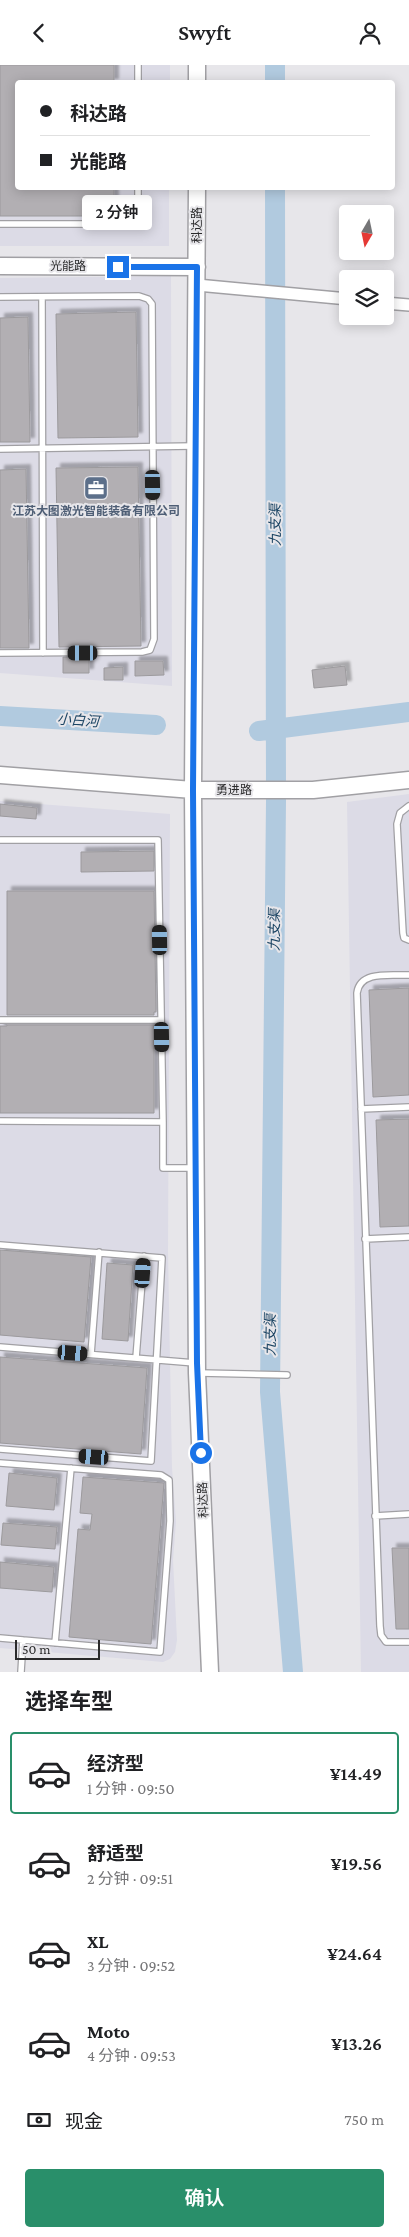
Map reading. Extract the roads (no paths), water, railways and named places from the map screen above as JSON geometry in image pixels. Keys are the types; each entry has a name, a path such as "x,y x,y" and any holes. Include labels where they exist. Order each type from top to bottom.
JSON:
{"street":[{"path":"197,65 197,80"},
{"name":"科达路","path":"197,190 193,790 197,1368 210,1672"},
{"name":"光能路","path":"0,266 197,267"},
{"path":"197,285 339,298"},
{"path":"394,304 409,305"},
{"name":"勇进路","path":"0,775 193,790 313,791 409,780"}],"lane":[{"path":"138,65 138,80"},
{"path":"0,224 126,224 134,221 138,213 138,190"},
{"path":"0,297 139,296 148,299 152,304 154,639 150,650 142,652 0,653"},
{"path":"42,297 43,653"},
{"path":"0,449 196,447"},
{"path":"409,806 400,813 398,824 403,933 404,938 409,940"},
{"path":"0,840 158,840 163,1167 196,1168"},
{"path":"409,975 372,977 364,979 358,985 365,1239 381,1635 386,1642 409,1642"},
{"path":"0,1021 162,1020"},
{"path":"361,1109 409,1107"},
{"path":"0,1121 163,1122"},
{"path":"365,1239 409,1237"},
{"path":"0,1245 162,1257 151,1461 0,1449"},
{"path":"91,1354 99,1253"},
{"path":"136,1358 144,1256"},
{"path":"0,1347 157,1360 228,1374 288,1375"},
{"path":"0,1463 162,1475 169,1480 170,1521 160,1652 0,1638"},
{"path":"55,1643 71,1468"},
{"path":"375,1516 409,1514"},
{"path":"21,1672 23,1640"}],"waterway":[{"name":"九支渠","path":"275,65 275,80"},
{"name":"九支渠","path":"275,190 276,801 270,1392 293,1672"},
{"path":"259,731 409,712"},
{"name":"小白河","path":"0,716 156,725"}],"place":[{"name":"江苏大图激光智能装备有限公司","path":"96,488"}]}
